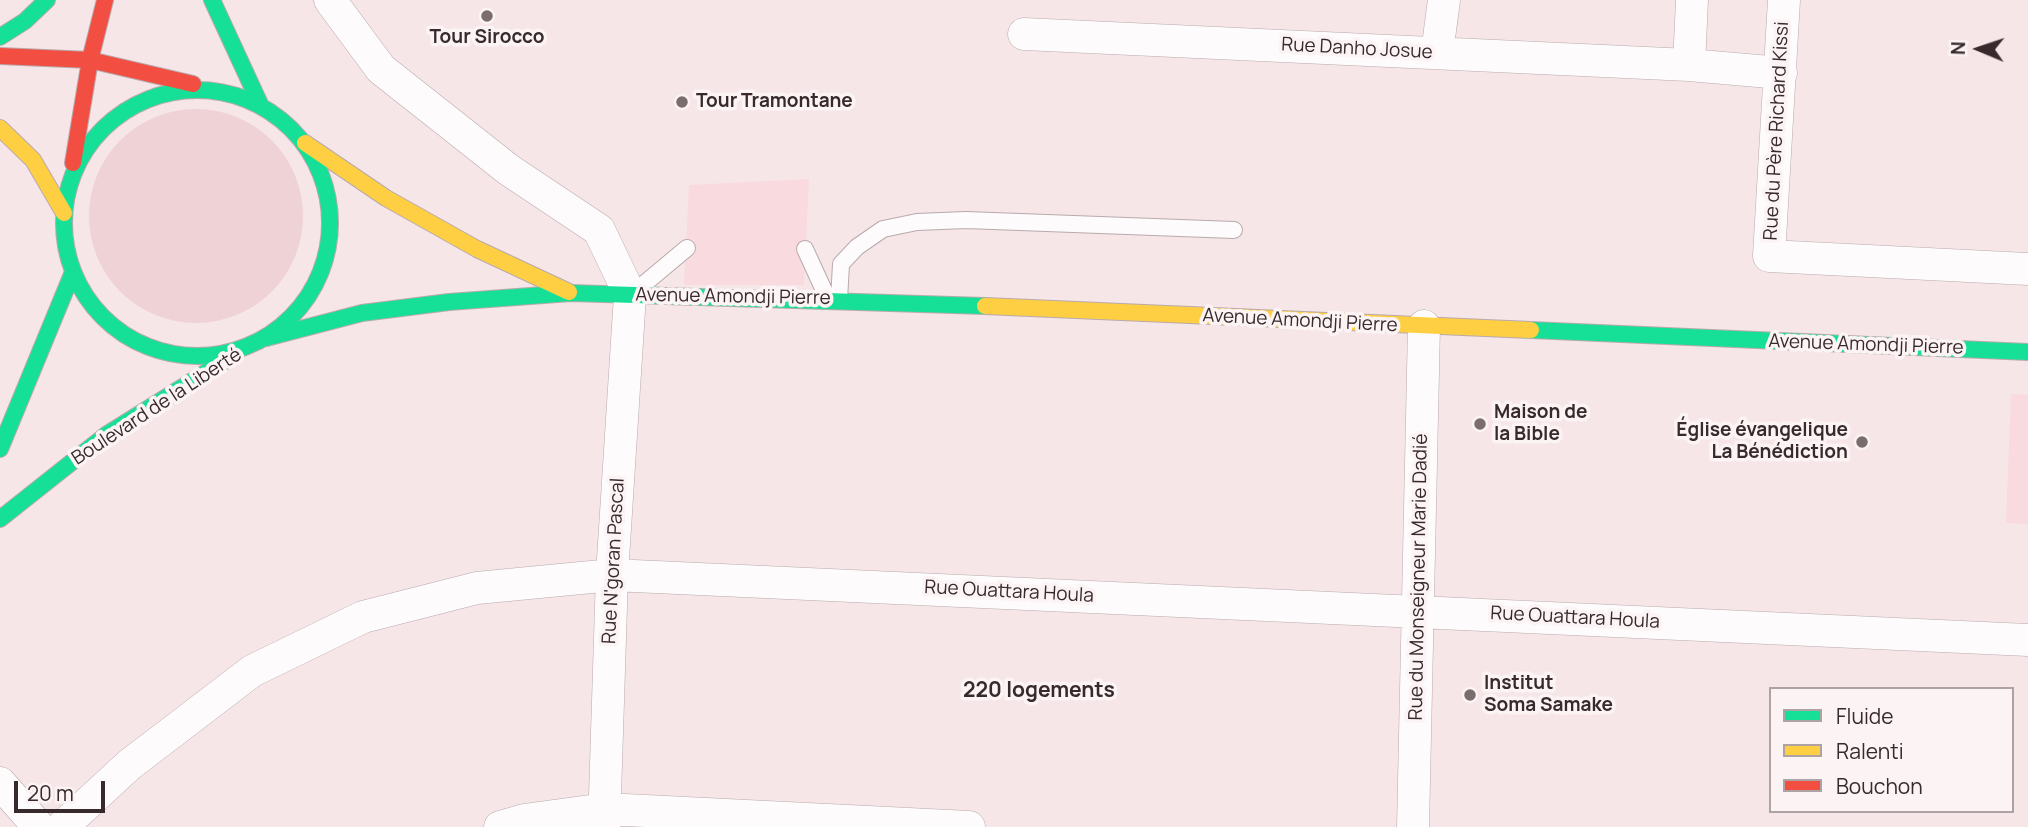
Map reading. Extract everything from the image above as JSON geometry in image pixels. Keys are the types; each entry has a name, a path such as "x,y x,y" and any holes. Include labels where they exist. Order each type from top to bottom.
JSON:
{"street":[{"path":"0,37 25,21 47,0"},
{"path":"105,0 90,61 64,213 73,272 94,309 126,337 165,354 207,357 248,347 266,338 300,309 322,270 331,226 324,182 304,142"},
{"path":"212,0 260,104"},
{"path":"330,0 381,69 509,170 598,230 630,295"},
{"path":"1437,53 1444,0"},
{"path":"1689,65 1692,0"},
{"name":"Rue du Père Richard Kissi","path":"1784,0 1769,256 2028,269"},
{"name":"Rue Danho Josue","path":"1024,34 1689,65 1781,73"},
{"path":"0,56 90,61 219,90 260,104"},
{"path":"71,179 92,142 110,121 134,105 175,90 219,90"},
{"name":"Avenue Amondji Pierre","path":"260,104 304,142 386,198 465,243 571,293"},
{"path":"0,128 33,160 64,213"},
{"path":"0,449 73,272"},
{"name":"Avenue Amondji Pierre","path":"266,338 362,313 449,302 571,293 833,300 2028,352"},
{"name":"Rue N'goran Pascal","path":"605,818 612,575 630,295"},
{"name":"Rue du Monseigneur Marie Dadié","path":"1413,827 1424,326"},
{"name":"Boulevard de la Liberté","path":"0,519 106,435 248,347"},
{"name":"Rue Ouattara Houla","path":"62,827 129,765 252,671 363,617 477,588 612,575 2028,640"},
{"path":"0,783 40,827"},
{"path":"500,827 524,820 605,818 969,827"}],"lane":[{"path":"833,300 841,264 857,247 883,229 917,222 966,220 1234,230"},
{"path":"630,295 687,248"},
{"path":"805,249 833,300"}],"shaded area":[{"path":"196,109 237,117 272,140 295,175 303,216 295,257 272,292 237,315 196,323 155,315 120,292 97,257 89,216 97,175 120,140 155,117"},
{"path":"809,179 804,285 684,285 689,185"},
{"path":"2011,394 2028,395 2028,524 2006,523"}],"traffic: fast":[{"path":"0,37 25,21 47,0"},
{"path":"212,0 260,104"},
{"path":"197,90 248,100 291,129 320,172 330,223 320,274 291,317 248,346 197,356 146,346 103,317 74,274 64,223 74,172 103,129 146,100 197,90"},
{"path":"0,449 73,272"},
{"path":"266,338 362,313 449,302 571,293 985,306"},
{"path":"1531,330 2028,352"},
{"path":"0,519 106,435 234,355"}],"traffic: slow":[{"path":"0,128 33,160 64,213"},
{"path":"305,143 386,198 477,249 569,292"},
{"path":"985,306 1531,330"}],"traffic: jam":[{"path":"73,163 90,60 105,0"},
{"path":"0,56 90,60 193,84"}],"place":[{"name":"Tour Sirocco","path":"487,16"},
{"name":"Tour Tramontane","path":"682,102"},
{"name":"Maison de la Bible","path":"1480,424"},
{"name":"Église évangelique La Bénédiction","path":"1862,442"},
{"name":"Institut Soma Samake","path":"1470,695"}],"district":[{"name":"220 logements","path":"1039,691"}]}
